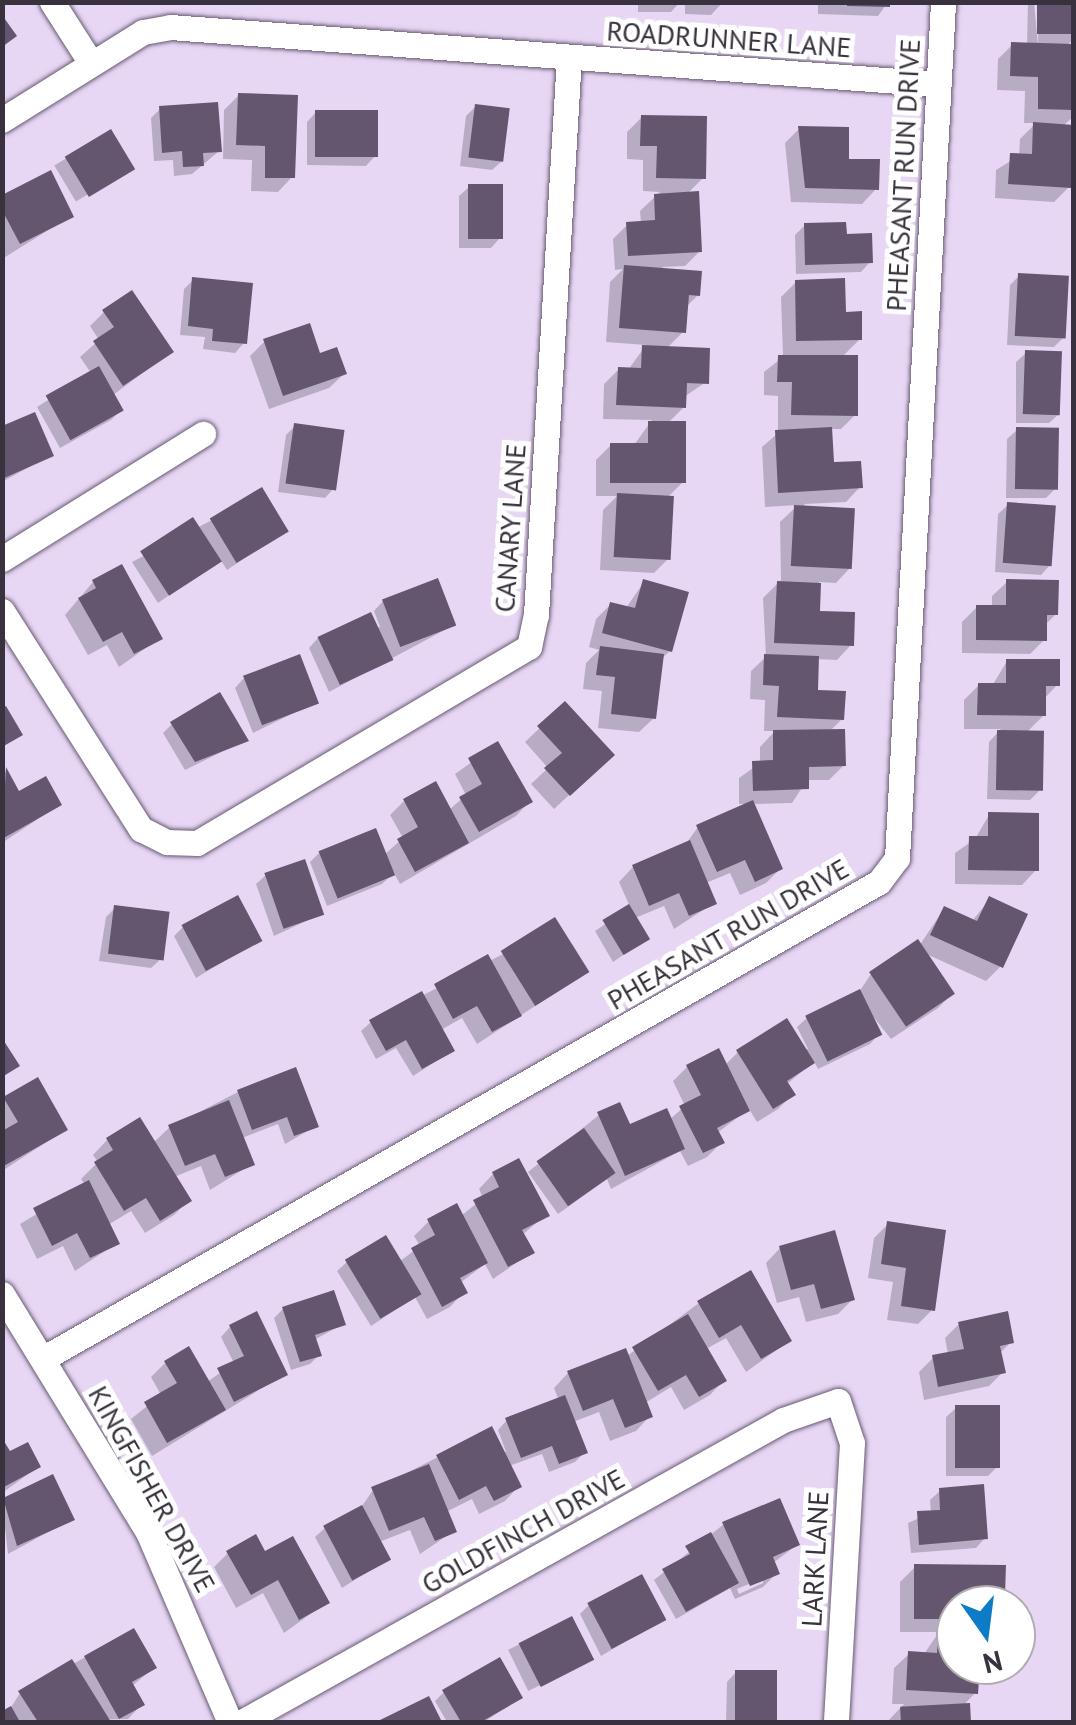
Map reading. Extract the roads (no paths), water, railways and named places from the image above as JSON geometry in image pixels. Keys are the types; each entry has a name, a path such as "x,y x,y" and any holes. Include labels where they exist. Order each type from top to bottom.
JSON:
{"street":[{"path":"52,2 91,63"},
{"name":"PHEASANT RUN DRIVE","path":"44,1358 880,882 897,858 943,2"},
{"name":"ROADRUNNER LANE","path":"2,120 143,32 170,27 938,84"},
{"name":"CANARY LANE","path":"2,611 142,829 167,842 196,843 529,648 536,615 569,57"},
{"path":"2,559 204,434"},
{"name":"KINGFISHER DRIVE","path":"2,1294 148,1532 230,1722"},
{"name":"GOLDFINCH DRIVE","path":"242,1722 783,1420 838,1401"},
{"name":"LARK LANE","path":"836,1722 852,1443 838,1401"}]}
